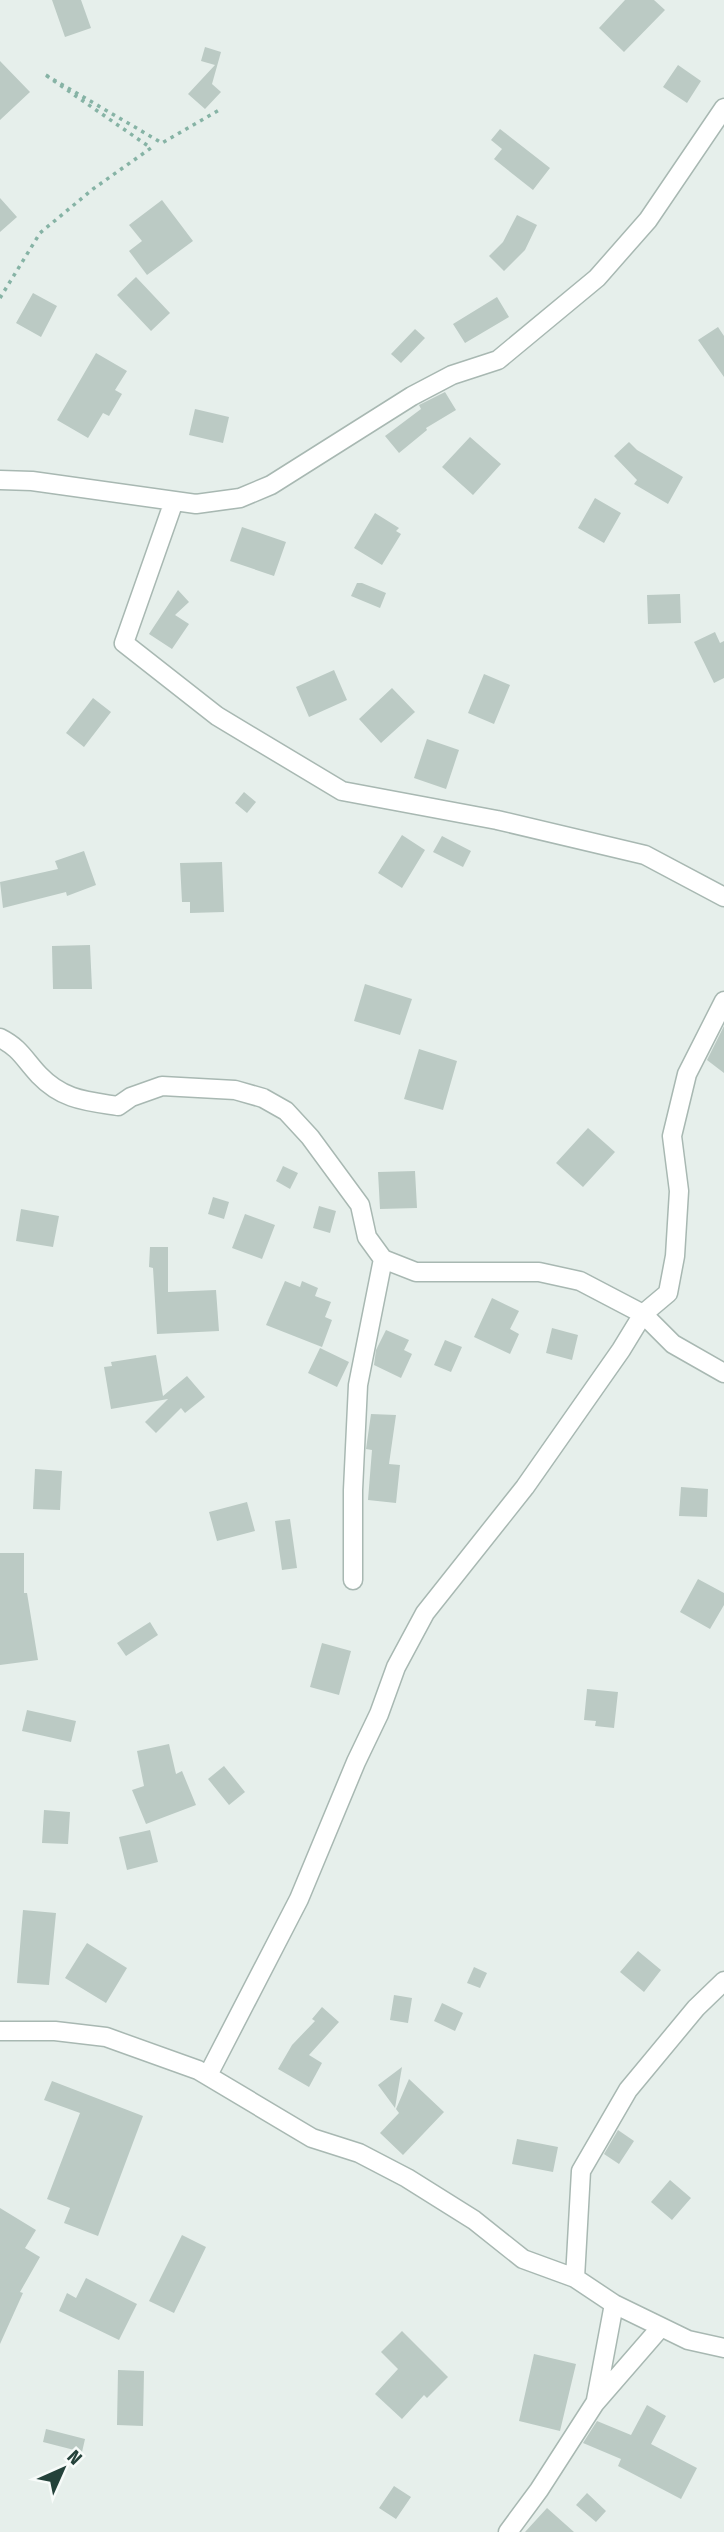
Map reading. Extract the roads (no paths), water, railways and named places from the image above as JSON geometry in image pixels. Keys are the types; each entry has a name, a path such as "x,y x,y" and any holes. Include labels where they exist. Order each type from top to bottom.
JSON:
{"street":[{"path":"0,480 32,481 196,504 240,498 271,485 412,396 452,375 498,360 597,278 648,220 724,108"},
{"path":"174,501 124,643 217,716 342,791 497,820 645,855 724,897"},
{"path":"208,2076 299,1899 345,1787 379,1714 396,1667 425,1613 525,1487 621,1350 643,1314 668,1293 675,1256 679,1191 672,1136 687,1074 724,1001"},
{"path":"0,1038 16,1046 40,1076 71,1098 118,1106 131,1097 163,1086 235,1090 263,1098 286,1111 310,1137 360,1205 367,1237 383,1259 416,1272 538,1272 580,1281 643,1314 673,1344 724,1373"},
{"path":"353,1580 353,1490 358,1385 383,1259"},
{"path":"575,2278 581,2171 628,2090 696,2008 724,1981"},
{"path":"0,2031 55,2031 106,2036 208,2076 312,2138 359,2152 407,2178 474,2220 523,2259 575,2278 614,2304 688,2340 724,2348"},
{"path":"595,2403 614,2304"},
{"path":"508,2532 539,2490 595,2403 661,2327"}]}
